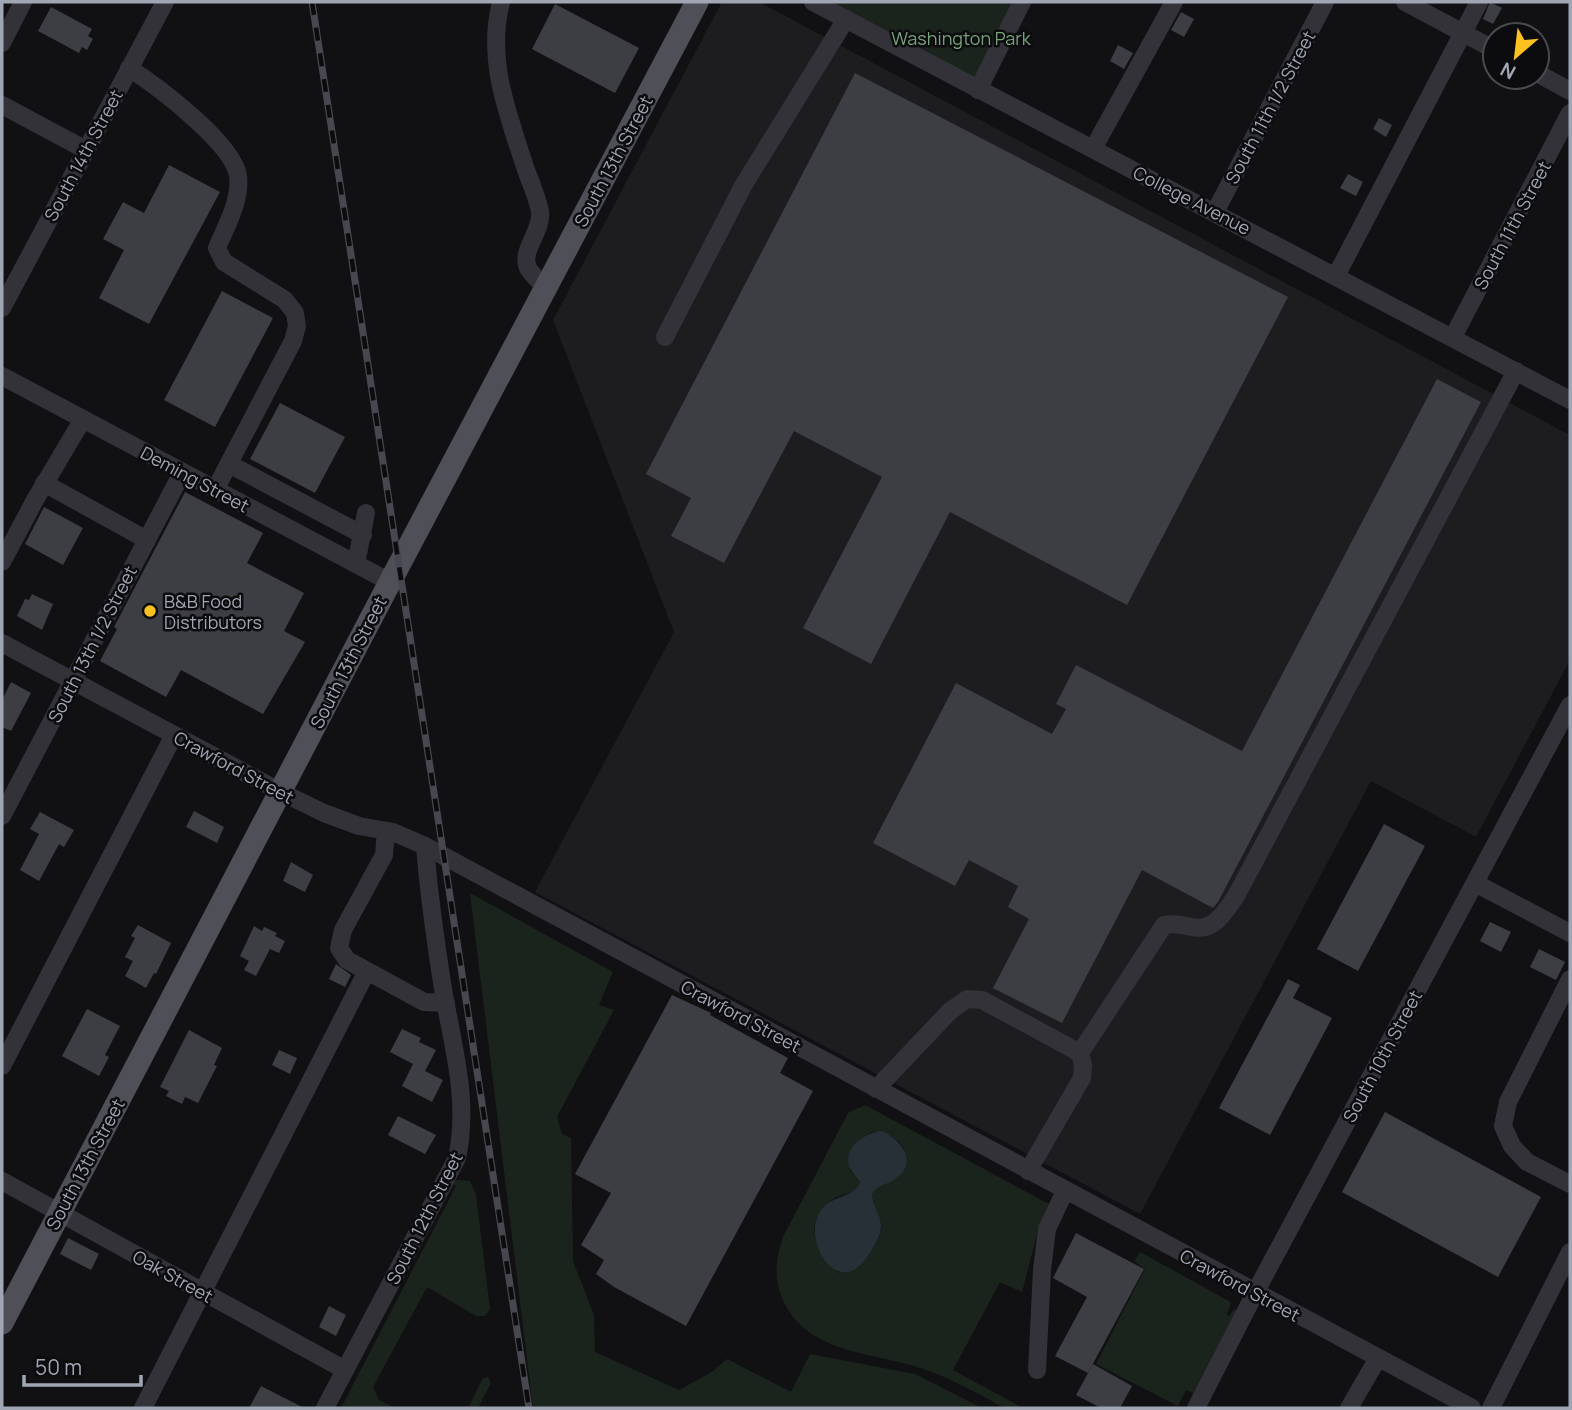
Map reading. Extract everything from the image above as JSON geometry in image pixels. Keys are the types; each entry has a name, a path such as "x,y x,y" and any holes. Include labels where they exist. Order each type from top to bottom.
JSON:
{"main road":[{"name":"South 13th Street","path":"2,1323 697,2"}],"street":[{"path":"2,43 23,2"},
{"name":"South 14th Street","path":"2,308 165,2"},
{"path":"500,2 495,39 496,65 540,213 539,225 527,253 528,267 546,288"},
{"name":"College Avenue","path":"813,2 1570,400"},
{"path":"978,90 1022,2"},
{"path":"1093,149 1174,2"},
{"name":"South 11th 1/2 Street","path":"1215,212 1325,2"},
{"path":"1405,2 1481,43"},
{"path":"1336,276 1479,2"},
{"path":"665,337 743,186 846,19"},
{"path":"130,68 214,137 236,164 239,179 237,199 217,248 224,262 285,300 295,313 297,326 293,341 215,490"},
{"path":"1551,81 1570,91"},
{"path":"2,105 86,149"},
{"name":"South 11th Street","path":"1453,337 1570,113"},
{"path":"1080,1054 1164,925 1208,927 1221,918 1236,896 1516,371"},
{"name":"Deming Street","path":"2,376 390,582"},
{"path":"2,562 44,483 83,419"},
{"path":"229,464 363,535"},
{"name":"South 13th 1/2 Street","path":"2,816 182,472"},
{"path":"44,483 147,540"},
{"path":"356,564 366,513"},
{"name":"Crawford Street","path":"2,643 281,792 348,822 386,831 425,846 1472,1408"},
{"name":"South 10th Street","path":"1196,1408 1570,705"},
{"path":"2,1066 174,735"},
{"path":"386,831 384,855 343,930 339,948 347,960 424,1002 446,1003"},
{"name":"South 12th Street","path":"325,1408 457,1158 463,1133 462,1101 431,916 425,846"},
{"path":"1475,883 1570,933"},
{"path":"142,1408 368,971"},
{"path":"1570,979 1508,1102 1503,1125 1511,1146 1527,1162 1570,1184"},
{"path":"876,1089 950,1011 967,999 982,1000 1080,1054 1083,1065 1082,1078 1028,1171"},
{"name":"Oak Street","path":"2,1181 345,1370"},
{"path":"1037,1370 1047,1229 1065,1191"},
{"path":"1491,1408 1564,1280 1570,1252"},
{"path":"1349,1408 1353,1406 1378,1358"}],"shaded area":[{"path":"722,2 759,2 1570,435 1570,660 1476,837 1371,781 1140,1214 535,892 674,632 553,320"},
{"path":"882,1131 901,1146 907,1159 906,1166 895,1179 879,1187 872,1195 881,1225 879,1237 869,1254 858,1267 847,1272 837,1271 828,1264 816,1242 817,1218 827,1204 857,1188 860,1182 851,1170 849,1154 862,1138"}],"green space":[{"name":"Washington Park","path":"813,2 1022,2 978,90"},
{"path":"470,893 613,972 599,1005 614,1010 557,1117 562,1134 571,1138 573,1261 594,1315 595,1352 679,1390 712,1372 727,1359 791,1392 810,1354 915,1374 982,1408 533,1408"},
{"path":"865,1105 1049,1204 1039,1227 1022,1292 1000,1282 953,1370 1023,1408 1004,1407 929,1371 826,1342 808,1331 793,1317 782,1298 777,1282 779,1251 784,1235 848,1113","holes":["871,1132 897,1140 906,1155 891,1180 873,1192 872,1201 881,1225 877,1242 864,1256 840,1273 822,1255 815,1236 815,1225 828,1203 858,1186 860,1182 850,1170 861,1139"]},
{"path":"456,1180 470,1181 476,1195 490,1309 485,1316 476,1316 427,1287 373,1387 379,1400 395,1408 341,1408 456,1186 453,1184"},
{"path":"1140,1252 1229,1301 1229,1316 1234,1309 1239,1311 1196,1392 1186,1390 1178,1406 1096,1364 1145,1269 1134,1261"},
{"path":"488,1377 491,1383 478,1408 468,1408 483,1378"}],"building":[{"path":"1490,2 1502,8 1495,21 1483,19"},
{"path":"555,4 639,48 615,93 532,49"},
{"path":"51,7 92,29 88,36 93,39 87,50 82,47 79,53 38,31"},
{"path":"1181,12 1194,19 1184,37 1171,30"},
{"path":"1118,45 1133,53 1124,69 1110,61"},
{"path":"855,73 1288,297 1127,605 950,512 871,664 803,628 882,477 794,431 724,563 671,536 691,498 646,474"},
{"path":"1379,118 1392,125 1386,137 1373,129"},
{"path":"169,165 220,192 149,324 99,298 124,250 103,239 123,202 144,213"},
{"path":"1348,174 1363,182 1356,196 1340,188"},
{"path":"222,291 273,318 215,427 164,400"},
{"path":"1437,379 1481,402 1218,902 1213,908 1142,870 1062,1023 993,988 1029,919 1008,907 1018,886 969,860 955,886 873,843 956,683 1052,734 1066,709 1056,704 1076,665 1242,751"},
{"path":"280,403 345,437 315,493 250,459"},
{"name":"B&B Food Distributors","path":"185,492 263,533 247,563 304,593 284,631 305,642 263,714 181,670 166,697 100,661 117,629 114,627"},
{"path":"44,507 83,528 63,565 25,544"},
{"path":"32,594 53,604 42,630 17,616 25,599 29,600"},
{"path":"11,682 31,693 11,731 2,727 2,700"},
{"path":"194,811 224,827 217,843 186,827"},
{"path":"40,812 74,830 64,847 59,844 39,881 20,870 39,834 30,829"},
{"path":"1384,824 1425,846 1358,971 1317,949"},
{"path":"291,862 313,875 305,892 283,881"},
{"path":"1490,922 1511,932 1501,952 1480,941"},
{"path":"138,925 171,943 146,988 125,976 133,961 125,957 135,938 131,936"},
{"path":"254,926 262,931 264,927 277,933 275,936 285,941 279,953 270,949 256,976 244,970 249,961 240,956"},
{"path":"1539,949 1565,962 1556,980 1530,967"},
{"path":"336,964 351,975 345,987 329,979"},
{"path":"1288,979 1300,985 1293,998 1332,1018 1270,1135 1219,1108"},
{"path":"672,995 711,1013 710,1015 788,1058 780,1073 813,1091 686,1326 614,1287 596,1274 604,1260 581,1245 611,1193 575,1174"},
{"path":"87,1009 120,1026 105,1055 109,1057 99,1076 62,1056"},
{"path":"402,1029 421,1038 419,1042 436,1050 425,1071 443,1080 432,1102 402,1086 413,1064 390,1052"},
{"path":"189,1030 222,1048 214,1065 217,1066 198,1103 185,1097 182,1104 166,1096 169,1091 160,1087"},
{"path":"279,1050 297,1058 290,1074 272,1065"},
{"path":"1385,1112 1541,1197 1498,1277 1342,1192"},
{"path":"398,1116 436,1135 425,1154 388,1135"},
{"path":"1076,1233 1144,1269 1088,1373 1055,1356 1087,1297 1053,1278"},
{"path":"68,1238 99,1254 91,1270 60,1254"},
{"path":"329,1306 346,1315 336,1336 319,1327"},
{"path":"1093,1364 1132,1386 1120,1408 1101,1408 1076,1395"},
{"path":"261,1386 304,1408 249,1408"}],"railway":[{"path":"312,2 529,1408"}],"place":[{"name":"B&B Food Distributors","path":"150,611"}]}
